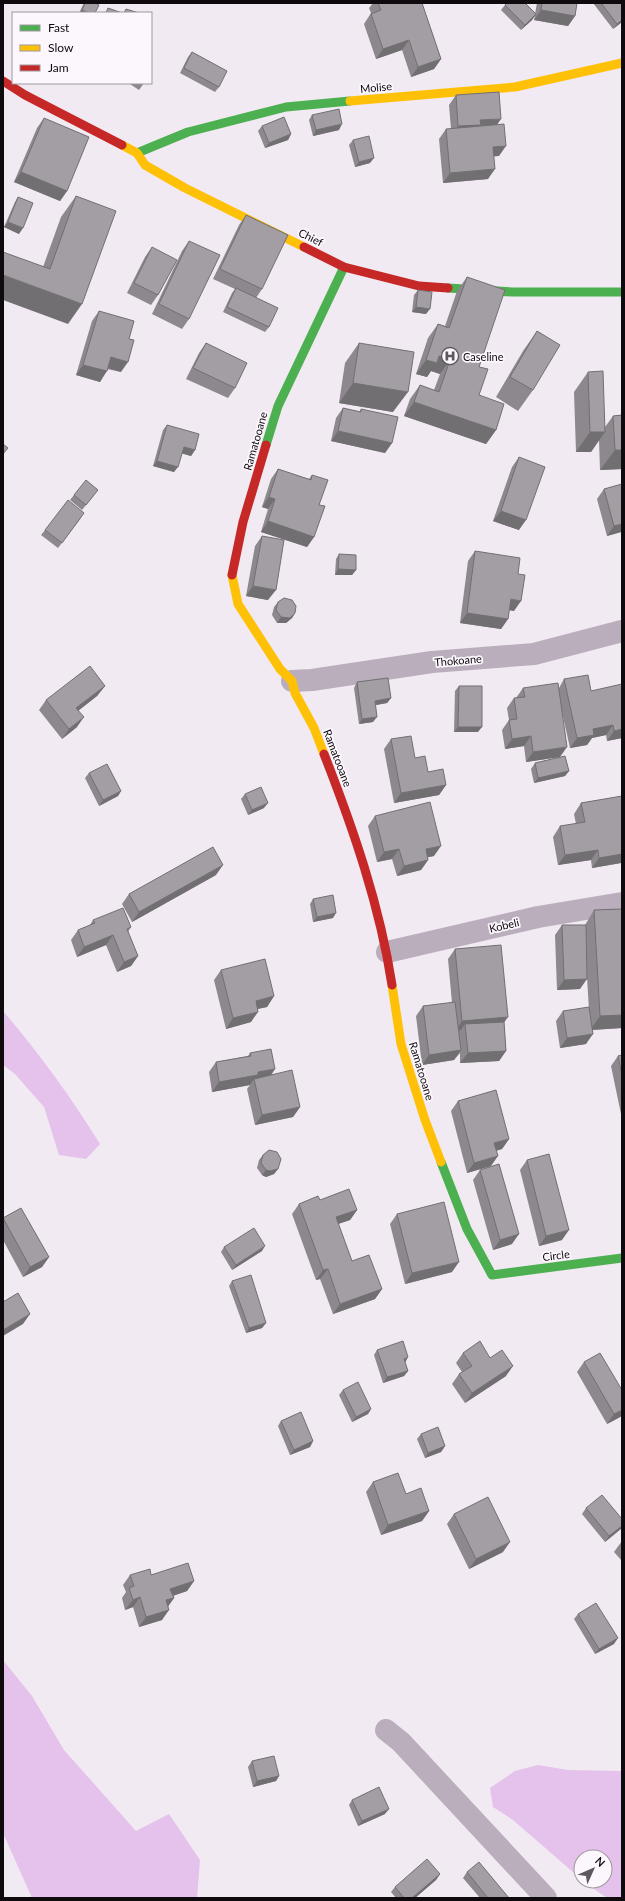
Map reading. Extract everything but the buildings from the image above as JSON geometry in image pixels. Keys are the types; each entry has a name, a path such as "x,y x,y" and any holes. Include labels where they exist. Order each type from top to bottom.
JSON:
{"street":[{"name":"Molise","path":"137,153 188,132 272,112 286,107 515,87 622,63"},
{"name":"Chief","path":"3,81 25,95 137,153 145,165 185,188 344,267 419,286 512,292 622,292"},
{"name":"Ramatooane","path":"344,267 278,406 243,522 232,572 238,604 280,669 292,681 296,693 314,728 352,825 387,952 401,1044 425,1120 468,1229 492,1275"},
{"name":"Thokoane","path":"292,681 312,680 432,662 534,654 622,631"},
{"name":"Kobeli","path":"387,952 538,917 622,903"},
{"name":"Circle","path":"492,1275 622,1258"},
{"path":"386,1730 401,1742 546,1898"}],"shaded area":[{"path":"3,1011 54,1076 78,1109 100,1144 86,1159 59,1155 44,1107 15,1074 3,1065"},
{"path":"3,1660 32,1696 64,1750 136,1831 169,1814 200,1860 197,1898 32,1898 3,1833"},
{"path":"538,1765 568,1770 622,1771 622,1898 607,1898 594,1889 613,1889 613,1849 573,1849 573,1872 513,1820 493,1807 490,1788 515,1771"}],"traffic: fast":[{"path":"137,153 188,132 286,107 350,101"},
{"path":"266,445 278,406 344,267"},
{"path":"448,288 512,292 622,292"},
{"path":"441,1162 467,1229 492,1275 622,1258"}],"traffic: slow":[{"path":"350,101 515,87 622,63"},
{"path":"122,145 137,153 145,165 185,188 304,247"},
{"path":"232,575 238,604 280,669 292,681 295,693 314,728 324,754"},
{"path":"392,985 401,1044 425,1120 441,1162"}],"traffic: jam":[{"path":"3,81 25,95 122,145"},
{"path":"304,247 344,267 419,286 448,288"},
{"path":"232,575 243,522 266,445"},
{"path":"324,754 355,839 373,897 387,955 392,985"}],"place":[{"name":"Caseline","path":"450,356"}]}
